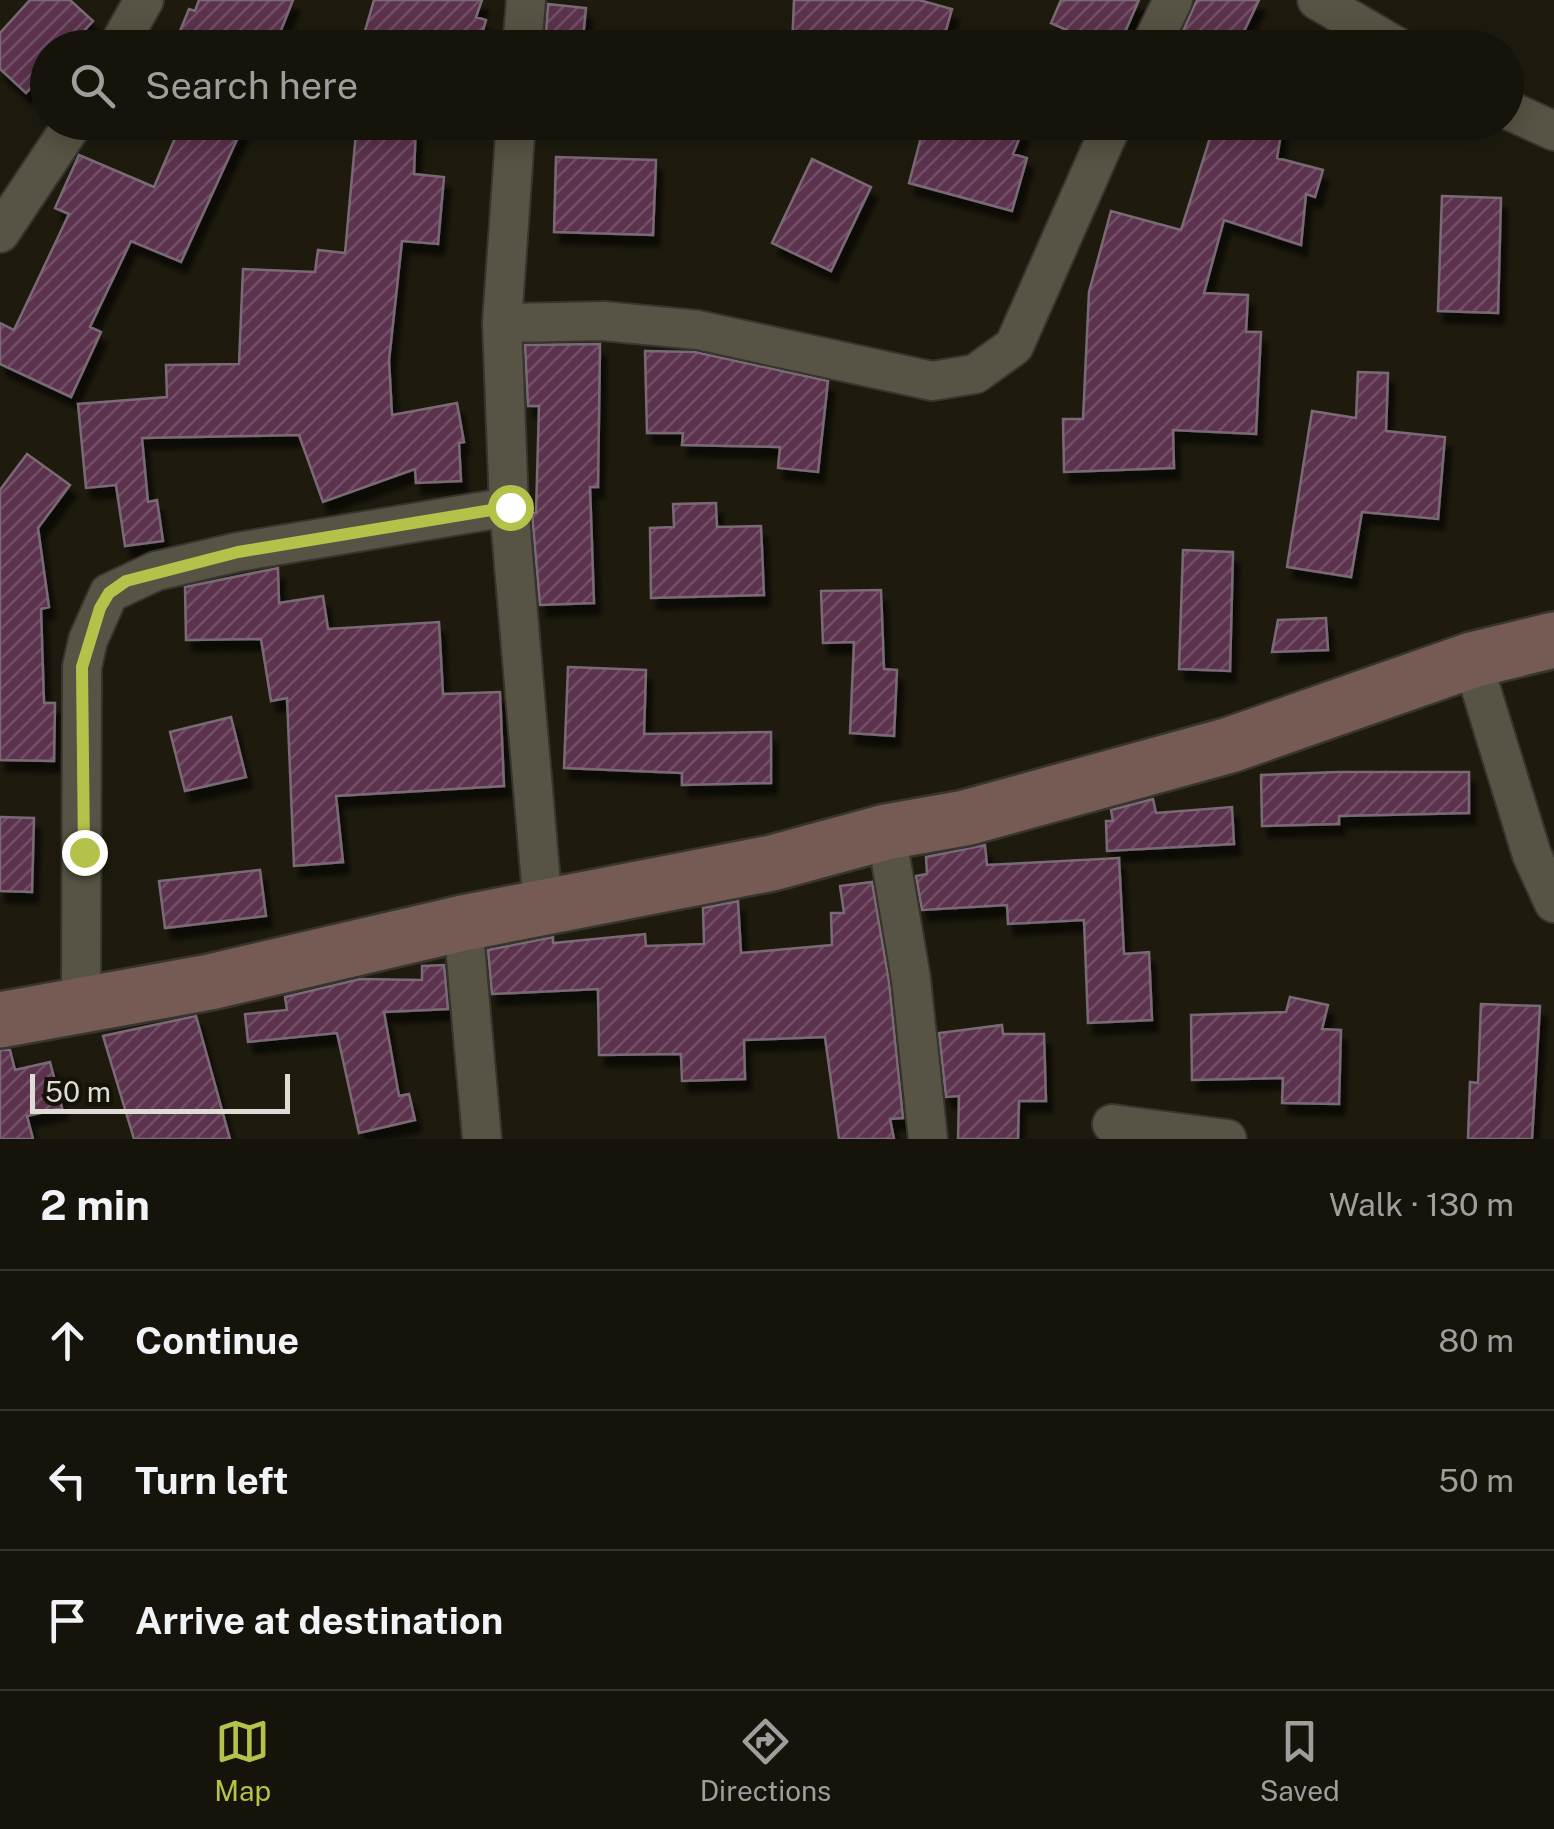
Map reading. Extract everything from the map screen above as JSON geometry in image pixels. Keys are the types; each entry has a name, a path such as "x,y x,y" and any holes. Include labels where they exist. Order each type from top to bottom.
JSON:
{"street":[{"path":"127,30 144,0"},
{"path":"524,30 526,0"},
{"path":"1159,30 1173,0"},
{"path":"1317,0 1368,30"},
{"path":"1524,118 1554,131"},
{"path":"0,233 62,140"},
{"path":"515,140 502,323 510,507 543,907"},
{"path":"502,323 604,321 698,330 932,381 975,374 1014,346 1105,140"},
{"path":"80,1002 82,667 88,640 109,593 156,570 238,552 510,507"},
{"path":"0,1020 80,1002 210,982 462,922 772,863 886,832 965,818 1230,745 1472,660 1554,640"},
{"path":"1472,660 1515,805 1554,903"},
{"path":"886,832 912,979 928,1139"},
{"path":"462,922 482,1139"},
{"path":"1112,1124 1226,1139"}],"building":[{"path":"30,0 70,0 93,21 85,30 30,30 30,89 26,93 0,69 0,33"},
{"path":"199,0 293,0 281,30 180,30 189,9 195,11"},
{"path":"374,0 482,0 476,17 486,20 483,30 365,30"},
{"path":"794,0 919,0 952,9 946,30 793,30"},
{"path":"1061,0 1139,0 1126,30 1066,30 1051,23"},
{"path":"1197,0 1259,0 1245,30 1184,30"},
{"path":"548,4 586,8 584,30 546,30"},
{"path":"174,140 237,140 181,262 131,241 90,327 101,332 71,397 0,364 0,323 14,330 69,214 55,208 79,155 154,187"},
{"path":"355,140 415,140 414,174 444,177 438,244 402,241 389,360 392,415 457,403 464,442 459,443 461,481 416,483 415,469 323,502 299,435 142,438 148,502 157,500 163,541 125,546 116,485 86,488 78,404 167,397 166,365 239,364 243,269 315,272 318,250 345,253"},
{"path":"920,140 1019,140 1013,154 1027,158 1012,211 909,183"},
{"path":"1209,140 1280,140 1277,158 1323,170 1315,197 1306,194 1301,245 1224,220 1204,293 1248,295 1246,332 1261,332 1256,434 1173,430 1174,468 1064,472 1063,419 1083,419 1089,292 1111,211 1181,230"},
{"path":"556,157 656,160 653,235 554,232"},
{"path":"812,159 871,187 831,271 772,243"},
{"path":"1442,196 1501,198 1498,313 1438,311"},
{"path":"600,344 598,487 590,487 594,603 540,605 532,513 536,513 539,406 528,406 525,345"},
{"path":"645,351 695,352 828,381 818,472 778,468 780,447 682,445 683,433 647,433"},
{"path":"1358,372 1388,373 1386,431 1445,437 1438,519 1362,512 1351,577 1287,567 1312,411 1356,418"},
{"path":"27,454 70,485 38,528 49,607 41,609 44,703 55,703 54,761 0,760 0,490"},
{"path":"716,503 717,527 761,526 764,595 651,598 650,528 674,527 673,504"},
{"path":"1183,550 1233,552 1230,671 1179,669"},
{"path":"278,568 279,603 323,596 328,629 439,622 443,694 500,692 504,786 336,796 343,862 294,866 287,698 271,701 261,639 186,640 185,587"},
{"path":"881,590 884,669 897,670 894,736 850,733 854,642 823,643 821,591"},
{"path":"1326,618 1328,650 1272,652 1278,620"},
{"path":"568,667 646,670 644,734 771,732 771,783 682,785 682,773 564,768"},
{"path":"231,717 246,777 185,791 170,732"},
{"path":"1469,772 1469,813 1339,816 1339,824 1262,826 1261,775"},
{"path":"1153,799 1156,813 1232,807 1234,844 1107,851 1106,821 1113,821 1111,810"},
{"path":"0,817 34,818 32,892 0,891"},
{"path":"985,845 987,865 1119,858 1124,954 1149,952 1152,1020 1088,1023 1084,920 1008,924 1007,905 922,910 916,876 927,874 926,857"},
{"path":"260,870 266,916 165,928 159,881"},
{"path":"872,882 889,982 903,1118 890,1119 894,1139 839,1139 825,1037 744,1040 745,1079 682,1081 681,1054 599,1055 598,989 492,994 488,950 553,937 553,943 645,934 646,946 704,944 703,908 738,901 741,953 832,945 831,913 844,913 840,886"},
{"path":"444,965 448,1009 384,1012 399,1096 409,1094 415,1120 359,1133 337,1033 248,1042 245,1014 287,1010 285,997 360,979 422,980 422,966"},
{"path":"1290,997 1328,1005 1322,1029 1341,1030 1339,1104 1282,1103 1283,1078 1192,1080 1191,1015 1286,1012"},
{"path":"1481,1004 1540,1006 1532,1139 1468,1139 1470,1082 1478,1083"},
{"path":"196,1016 230,1139 134,1139 103,1036"},
{"path":"1002,1025 1003,1034 1044,1034 1046,1101 1019,1101 1018,1139 958,1139 959,1096 946,1097 939,1033"},
{"path":"0,1050 10,1050 15,1070 50,1062 62,1108 27,1116 33,1139 0,1139"}],"route":[{"path":"84,852 82,667 88,640 109,593 126,581 156,570 238,552 510,507"}]}
